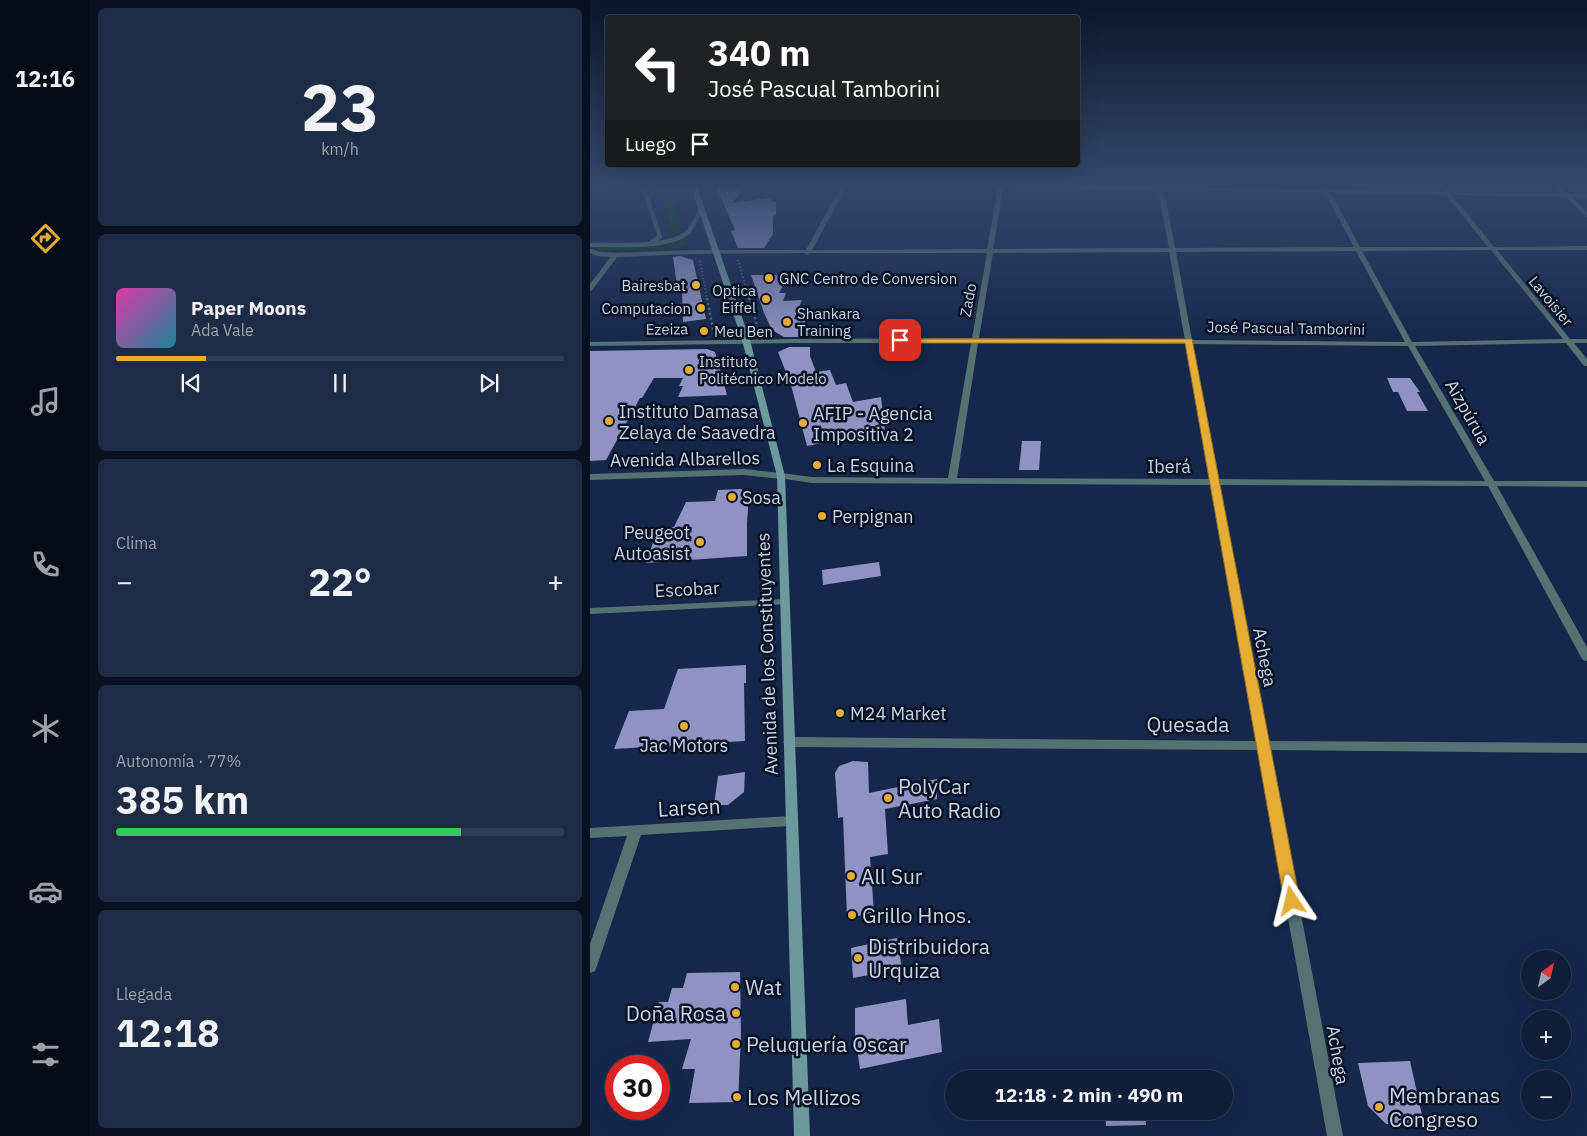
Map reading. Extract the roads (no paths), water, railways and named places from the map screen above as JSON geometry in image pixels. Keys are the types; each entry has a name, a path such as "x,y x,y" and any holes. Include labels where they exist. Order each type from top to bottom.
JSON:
{"main road":[{"name":"Avenida de los Constituyentes","path":"710,237 746,340 781,476 802,1136"}],"street":[{"path":"806,253 815,237"},
{"name":"Zado","path":"952,481 974,340 993,237"},
{"name":"Achega","path":"1169,237 1335,1136"},
{"name":"Aizpúrua","path":"1351,237 1587,657"},
{"name":"Lavoisier","path":"1483,237 1587,364"},
{"path":"590,288 615,255 1587,248"},
{"name":"José Pascual Tamborini","path":"746,340 1189,341 1410,344 1587,342"},
{"name":"Ezeiza","path":"590,344 746,340"},
{"name":"Avenida Albarellos","path":"590,477 744,472 781,476"},
{"name":"Iberá","path":"781,476 812,480 1587,484"},
{"name":"Escobar","path":"590,611 785,602"},
{"name":"Quesada","path":"789,742 1587,748"},
{"name":"Larsen","path":"590,833 791,821"},
{"path":"590,966 636,830"}],"lane":[{"path":"648,244 660,237"},
{"path":"590,245 648,244 679,237"},
{"path":"590,251 599,254 615,255"}],"place":[{"name":"GNC Centro de Conversion","path":"769,278"},
{"name":"Bairesbat","path":"696,285"},
{"name":"Optica Eiffel","path":"766,299"},
{"name":"Computacion","path":"701,308"},
{"name":"Shankara Training","path":"787,322"},
{"name":"Meu Ben","path":"704,331"},
{"name":"Instituto Politécnico Modelo","path":"689,370"},
{"name":"Instituto Damasa Zelaya de Saavedra","path":"609,421"},
{"name":"AFIP - Agencia Impositiva 2","path":"803,423"},
{"name":"La Esquina","path":"817,465"},
{"name":"Sosa","path":"732,497"},
{"name":"Perpignan","path":"822,516"},
{"name":"Peugeot Autoasist","path":"700,542"},
{"name":"M24 Market","path":"840,713"},
{"name":"Jac Motors","path":"684,726"},
{"name":"PolyCar Auto Radio","path":"888,798"},
{"name":"All Sur","path":"851,876"},
{"name":"Grillo Hnos.","path":"852,915"},
{"name":"Distribuidora Urquiza","path":"858,958"},
{"name":"Wat","path":"735,987"},
{"name":"Doña Rosa","path":"736,1013"},
{"name":"Peluquería Oscar","path":"736,1044"},
{"name":"Los Mellizos","path":"737,1097"},
{"name":"Membranas Congreso","path":"1379,1107"}]}
